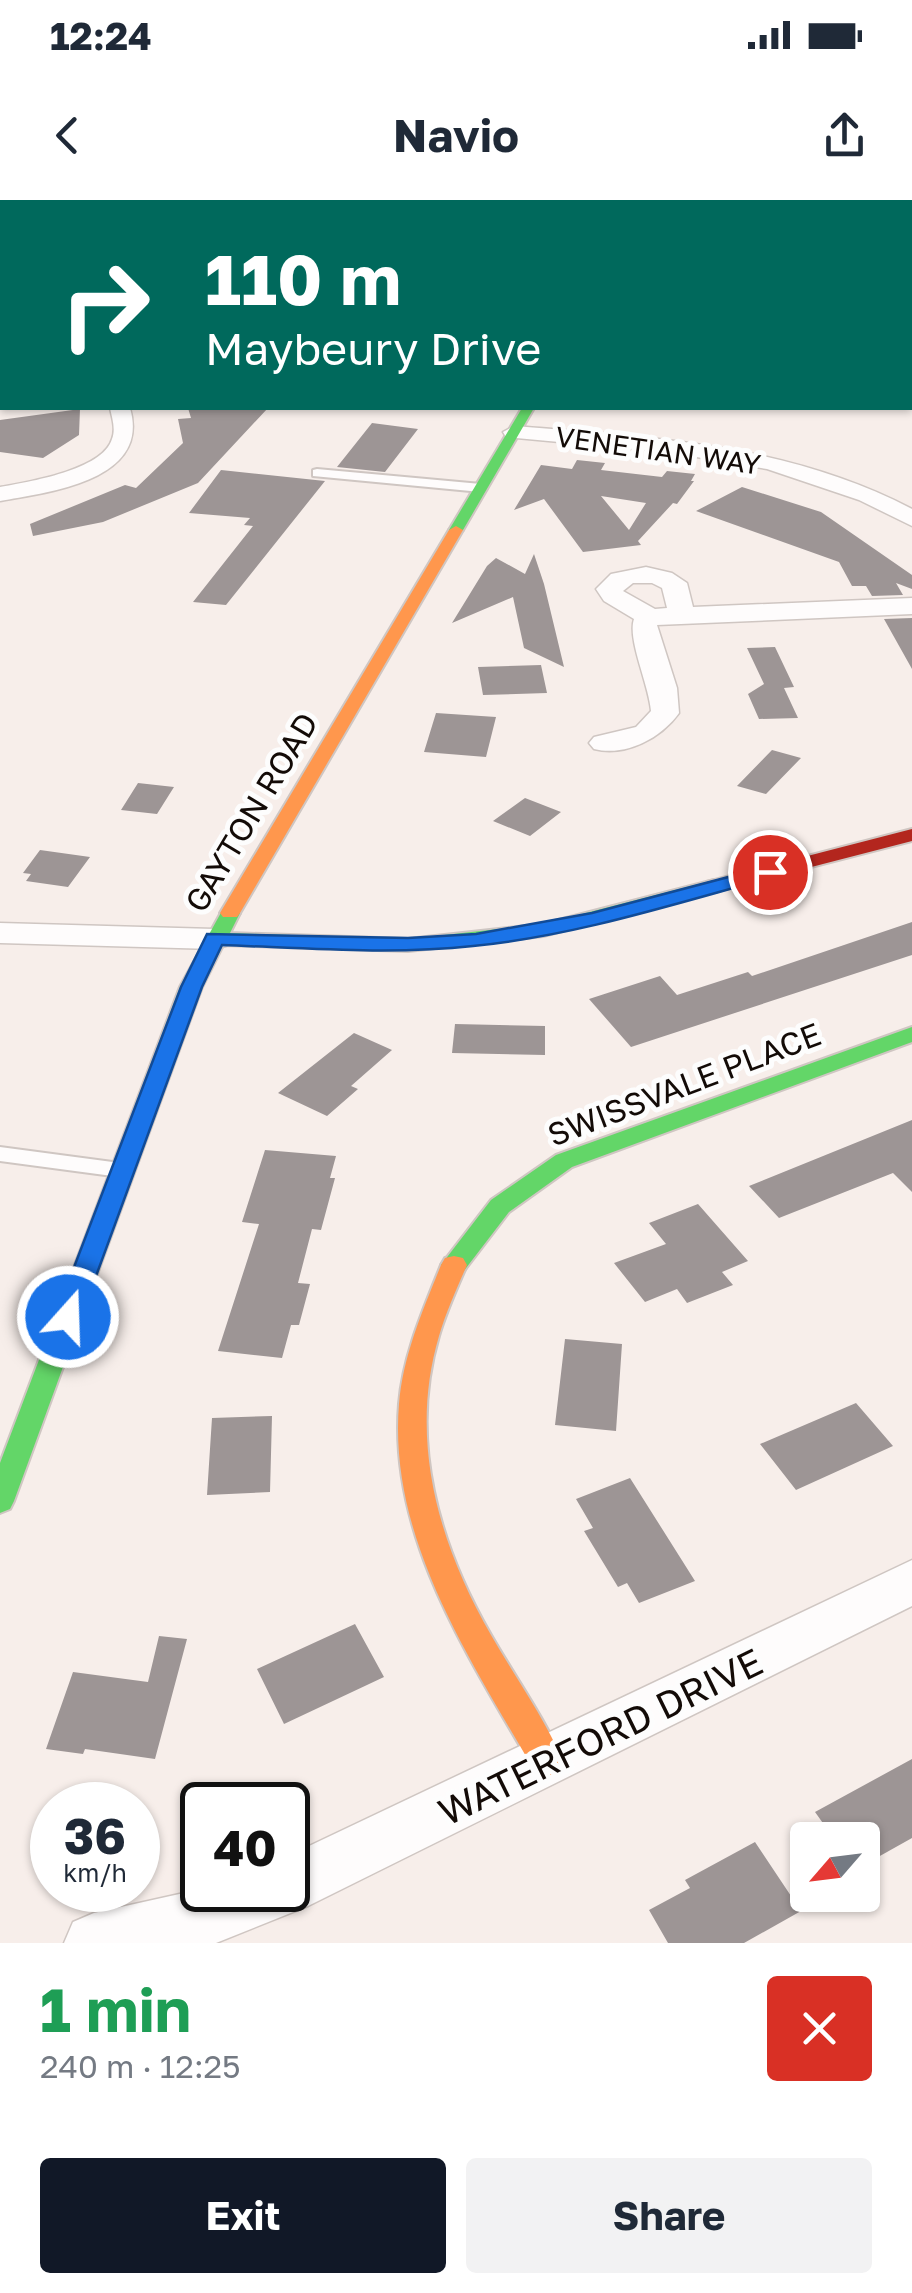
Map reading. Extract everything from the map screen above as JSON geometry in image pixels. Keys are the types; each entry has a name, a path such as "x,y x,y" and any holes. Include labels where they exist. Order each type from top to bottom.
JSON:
{"street":[{"path":"0,494 52,483 106,459 120,448 126,430 121,410"},
{"name":"GAYTON ROAD","path":"0,1501 191,987 214,939 527,410"},
{"name":"VENETIAN WAY","path":"514,432 669,446 760,462 864,494 912,519"},
{"path":"681,613 678,588 670,580 631,575 612,583 609,589 613,596 650,617 912,606"},
{"path":"604,743 646,733 665,713 663,688 645,633 644,624 650,617"},
{"path":"0,934 408,944 510,935 593,919 912,835"},
{"name":"SWISSVALE PLACE","path":"547,1762 447,1582 423,1524 410,1460 418,1358 442,1284 490,1212 526,1183 564,1161 912,1034"},
{"name":"WATERFORD DRIVE","path":"310,1875 912,1582"},
{"path":"94,1943 153,1934 226,1912"}],"lane":[{"path":"317,472 481,488"},
{"path":"0,1154 122,1170"}],"building":[{"path":"80,410 79,435 43,458 0,452 0,420"},
{"path":"189,410 266,410 198,483 103,522 33,536 30,524 125,485 136,488 183,443 178,419 191,418"},
{"path":"372,423 418,429 385,472 337,467"},
{"path":"577,460 605,463 601,470 662,477 667,471 695,474 677,504 673,503 638,541 641,545 583,552 544,499 514,510 541,465 572,469","holes":["601,496 646,503 629,530"]},
{"path":"221,470 325,481 226,605 193,602 253,526 244,525 250,518 189,513"},
{"path":"742,487 821,512 912,575 912,589 896,583 903,595 872,596 866,586 852,586 839,562 696,511"},
{"path":"534,554 564,667 524,648 513,597 452,623 496,558 525,574"},
{"path":"912,618 912,669 884,619"},
{"path":"775,647 794,687 784,688 798,718 759,719 748,694 764,684 747,648"},
{"path":"541,665 547,693 483,695 478,667"},
{"path":"436,713 496,717 486,757 424,752"},
{"path":"772,750 801,758 766,794 737,786"},
{"path":"138,783 174,787 157,814 121,810"},
{"path":"525,798 561,812 530,836 493,821"},
{"path":"40,850 90,857 68,887 26,881 31,874 23,873"},
{"path":"912,922 912,955 631,1047 589,999 660,976 677,995 748,972 752,976"},
{"path":"455,1024 545,1026 545,1055 452,1053"},
{"path":"354,1033 392,1050 351,1086 358,1089 327,1116 278,1093"},
{"path":"912,1120 912,1192 893,1173 779,1218 749,1186"},
{"path":"265,1150 336,1156 330,1178 335,1178 321,1230 312,1229 298,1283 310,1284 299,1325 291,1325 282,1358 218,1351 259,1224 242,1222"},
{"path":"698,1204 748,1261 722,1272 733,1285 687,1303 677,1289 645,1302 614,1263 666,1244 649,1223"},
{"path":"565,1339 622,1344 616,1431 555,1425"},
{"path":"856,1403 893,1446 796,1490 760,1444"},
{"path":"272,1416 270,1492 207,1495 212,1418"},
{"path":"630,1478 695,1581 639,1603 627,1583 618,1587 584,1531 593,1528 576,1499"},
{"path":"355,1624 384,1677 284,1724 257,1669"},
{"path":"159,1636 187,1639 155,1759 85,1749 83,1754 46,1749 73,1672 148,1682"},
{"path":"912,1759 912,1838 880,1856 880,1822 822,1822 815,1812"},
{"path":"755,1842 790,1894 790,1912 799,1912 744,1943 668,1943 649,1910 690,1888 685,1880"}],"traffic: fast":[{"path":"456,530 527,410"},
{"path":"214,939 408,945 543,930 714,886"},
{"path":"0,1501 191,987 230,913"},
{"path":"454,1265 500,1206 564,1161 912,1034"}],"traffic: slow":[{"path":"230,913 456,530"},
{"path":"454,1265 425,1336 413,1403 414,1465 426,1524 448,1582 547,1761"}],"traffic: jam":[{"path":"714,886 912,835"}],"route":[{"path":"68,1317 191,987 214,939 330,944 476,940 593,919 770,872"}]}
